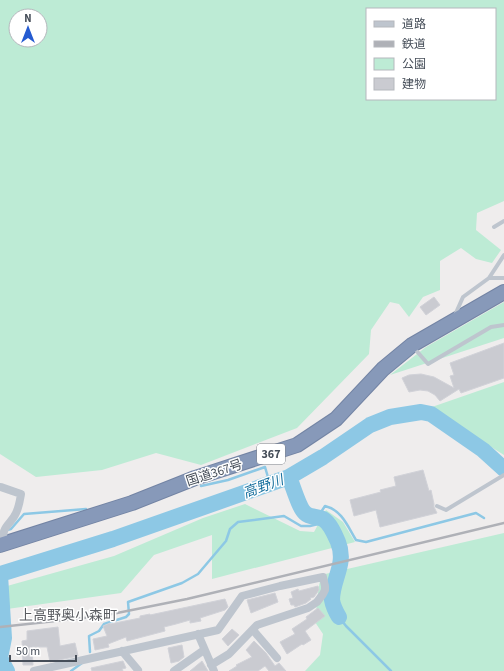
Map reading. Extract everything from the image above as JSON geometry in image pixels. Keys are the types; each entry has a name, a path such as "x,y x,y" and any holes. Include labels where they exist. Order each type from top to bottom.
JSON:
{"highway":[{"name":"国道367号","path":"2,544 132,503 195,478 297,445 336,419 383,369 412,345 504,292"}],"street":[{"path":"1,487 21,494 16,514 6,526 2,537 2,544"},
{"path":"34,671 198,634 218,630 242,596 323,577 325,590 317,602 308,608 257,625 229,654 212,668 198,634"},
{"path":"253,630 278,658"},
{"path":"174,671 204,650"},
{"path":"122,651 138,670"}],"lane":[{"path":"494,227 504,221"},
{"path":"451,322 463,297 489,278 504,255"},
{"path":"489,278 504,278"},
{"path":"412,345 428,364 491,327 504,325"},
{"path":"437,506 446,510 504,475"}],"green space":[{"path":"0,0 504,0 504,201 477,213 476,230 501,250 492,263 476,259 461,248 440,261 440,290 423,297 409,317 399,304 390,302 371,330 369,354 297,428 201,465 156,453 102,470 36,477 0,454"},
{"path":"504,302 504,338 390,375 426,347"},
{"path":"504,382 504,455 429,408"},
{"path":"245,504 300,531 314,532 326,510 343,522 355,542 212,579 212,535 154,555 121,593 0,610 0,588 114,556 203,518"},
{"path":"504,533 504,671 305,671 320,655 323,634 315,622 321,575"}],"building":[{"path":"434,297 440,305 426,315 420,307"},
{"path":"504,343 504,378 461,393 459,389 440,401 435,395 428,391 420,390 409,392 402,378 409,375 421,374 434,377 454,388 450,376 454,375 450,363"},
{"path":"423,470 429,491 431,490 434,507 437,513 380,527 376,510 354,516 350,500 381,492 380,490 396,486 394,477"},
{"path":"318,586 319,590 314,597 310,598 311,599 306,603 295,607 294,605 291,605 289,599 293,598 291,592 298,589 299,591"},
{"path":"275,593 278,602 251,613 247,600"},
{"path":"225,599 228,607 225,610 200,618 201,621 190,623 190,620 164,627 165,631 127,641 126,637 108,644 109,647 95,650 93,639 107,636 103,626 110,623 140,618 140,616"},
{"path":"318,608 325,616 305,631 311,640 287,654 280,642 295,634 292,629 307,619 306,617"},
{"path":"58,627 60,646 75,643 78,656 50,662 47,647 32,647 33,665 23,665 22,641 27,640 27,631"},
{"path":"232,629 239,635 228,646 222,639"},
{"path":"254,641 266,653 275,666 279,663 286,671 269,671 265,666 258,671 229,671 237,666 236,665 252,657 246,650"},
{"path":"182,645 184,657 179,661 171,663 168,648"},
{"path":"123,661 126,668 122,669 123,671 92,671 91,668"},
{"path":"202,661 208,671 190,671"}],"waterway":[{"name":"高野川","path":"0,574 113,539 289,477 323,457 370,425 390,417 421,412 431,414 483,450 504,469"},
{"path":"201,486 228,480 265,467 270,484"},
{"path":"289,477 298,502 305,513 309,516 321,518 326,521 332,529 338,542 341,557 332,600 339,617"},
{"path":"90,652 89,636 99,631 104,624 126,617 129,614 128,602 182,583 198,574 226,541 230,529 238,522 284,516 301,526 310,526 318,524 321,512 325,506 331,508 340,515 356,540 366,542 476,513 484,518"},
{"path":"7,530 11,529 24,514 86,509"},
{"path":"0,575 4,638 0,658 7,671"},
{"path":"339,617 346,626 391,671"},
{"path":"71,671 82,663"}],"railway":[{"path":"0,627 102,616 187,599 504,523"}],"district":[{"name":"上高野奥小森町","path":"68,615"}]}
